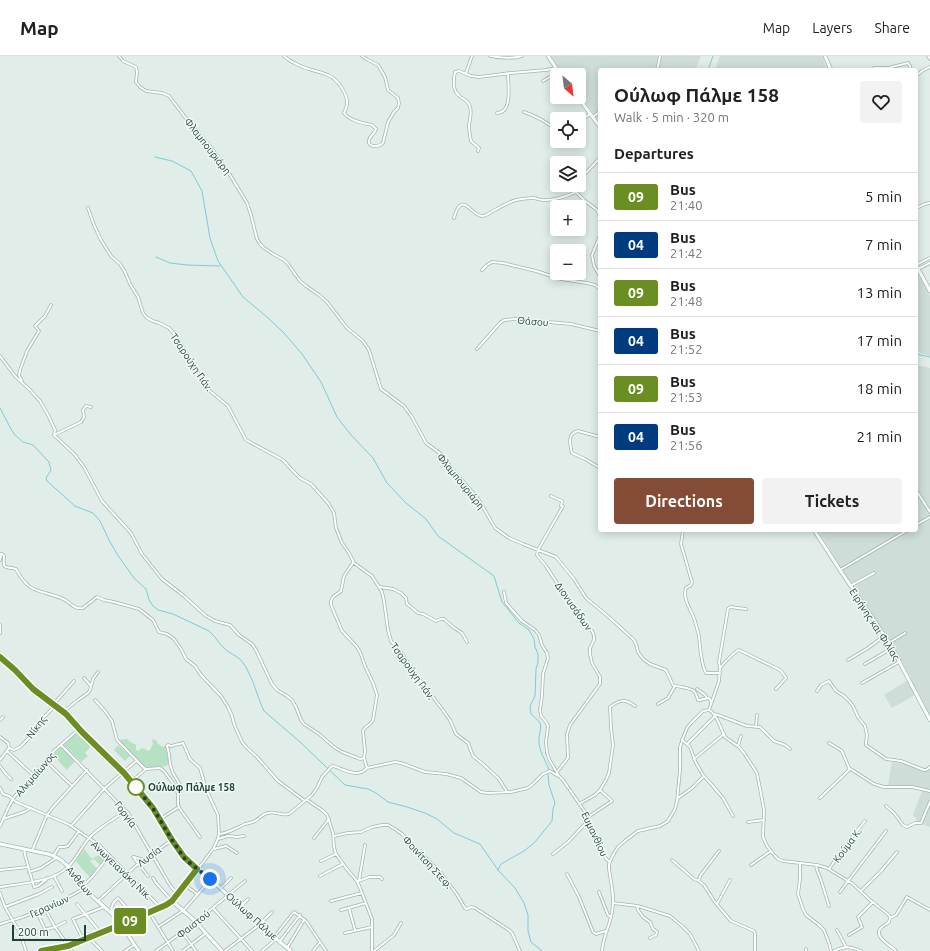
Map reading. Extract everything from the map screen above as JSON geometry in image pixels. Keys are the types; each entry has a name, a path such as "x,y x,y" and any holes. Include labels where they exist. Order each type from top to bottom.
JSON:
{"street":[{"name":"Φλαμπουριάρη","path":"119,56 123,62 136,67 136,82 138,85 146,91 162,93 169,96 213,150 247,203 257,239 260,244 284,260 300,281 327,302 347,328 363,341 369,350 380,389 404,406 412,417 426,443 441,454 479,500 495,528 510,538 556,557 574,579 586,598 630,636 636,644 640,655 646,662 666,670 675,686"},
{"path":"284,56 287,59 311,70 332,76 345,93 347,104 344,113 351,119 375,127 375,132 370,137 369,142 370,145 377,146 383,143 388,122 398,108 399,103 398,98 388,90 383,71 378,65 362,56"},
{"path":"466,73 472,56"},
{"path":"490,56 499,58 513,58 522,56"},
{"path":"548,56 556,68"},
{"path":"658,68 660,56"},
{"path":"825,56 830,68"},
{"path":"874,68 888,68 908,63 910,68"},
{"path":"918,74 930,67"},
{"path":"478,151 479,148 471,141 470,138 470,106 454,89 455,72 459,71 479,78 508,73 550,69"},
{"path":"497,113 503,112 508,106 508,73"},
{"path":"542,81 550,78"},
{"path":"583,104 598,124"},
{"path":"524,112 550,126"},
{"path":"586,118 598,112"},
{"path":"586,173 598,160"},
{"path":"454,218 457,208 461,206 467,206 479,216 484,216 515,200 535,198 548,200 576,192 598,212"},
{"path":"918,207 930,203"},
{"name":"Τσαρούχη Γιάν.","path":"88,208 101,240 111,256 120,264 125,272 147,318 169,328 176,336 209,390 228,406 246,440 283,460 300,478 311,484 328,503 334,513 336,528 342,543 354,563 372,576 380,587 384,596 388,630 391,641 404,655 414,672 450,720 456,734 468,743 473,756 499,779 507,792"},
{"path":"598,241 592,255 594,266 598,273"},
{"path":"918,264 930,258"},
{"path":"482,270 492,262 502,263 561,279 595,285 598,287"},
{"path":"930,263 918,270 930,291"},
{"path":"24,384 20,378 19,372 27,351 39,331 35,326 45,316 51,305"},
{"name":"Θάσου","path":"477,348 500,322 504,320 515,319 571,324 598,331"},
{"path":"0,356 15,376 40,401 55,430 54,435"},
{"path":"54,435 81,422 84,417 83,410 86,406 91,407"},
{"path":"598,436 575,431 570,437 572,453 598,467"},
{"path":"54,435 75,455 84,467 102,501 131,533 142,554 162,579 206,616 230,626 252,644 272,684 278,691 293,701 304,724 320,734 342,752 360,759 364,758"},
{"path":"918,493 930,512"},
{"path":"538,550 562,506 562,501 551,496"},
{"path":"918,524 930,517"},
{"path":"683,532 681,544 692,582 691,585 686,588 685,594 695,620 704,668 706,673 720,673"},
{"name":"Ειρήνης και Φιλίας","path":"815,532 889,643 930,720"},
{"path":"840,570 905,532"},
{"name":"Διονυσάδων","path":"538,550 537,555 586,625 592,631 594,640 590,648 591,660 600,680 600,684 570,725 567,734 568,758 557,772"},
{"path":"0,554 0,560"},
{"path":"0,554 4,555 3,562 5,566 16,569 20,577 27,585 37,590 62,598 74,607 82,608 97,597 139,609 152,619 159,632 167,634 174,639 186,659 195,666 221,696 232,715 234,724 245,746 259,759 278,781 324,812 329,819 334,836 334,847 336,854 358,881 372,918 373,951"},
{"path":"354,563 344,576 341,591 333,597 331,603 342,631 359,650 376,692 374,719 363,731 365,750 364,758 367,768"},
{"path":"850,586 874,573"},
{"path":"380,587 393,589 401,593 406,598 407,604 418,613 436,621 444,619 452,627 462,633 467,642"},
{"name":"Ευμανθίου","path":"504,592 506,603 522,621 539,634 542,645 547,653 548,658 543,674 540,710 541,716 548,726 546,742 549,759 588,817 606,859 610,862"},
{"path":"709,710 719,680 719,662 728,609 730,607 746,609"},
{"path":"0,625 0,634"},
{"path":"889,643 905,633"},
{"path":"848,660 884,636"},
{"path":"866,664 892,648"},
{"path":"720,668 735,651 739,650 783,672 786,678 776,689"},
{"name":"Ούλωφ Πάλμε","path":"0,657 33,689 63,712 124,773 153,808 185,859 221,888 259,925 291,951"},
{"path":"862,683 899,662"},
{"path":"63,712 88,693 93,679 98,672"},
{"path":"84,678 91,686"},
{"name":"Νίκης","path":"9,748 14,750 20,747 35,732 43,718 74,681"},
{"path":"817,691 821,685 829,681 836,691 847,699 865,726 867,736 866,745 883,758 886,760 902,762 924,770 930,767"},
{"path":"658,704 668,698 675,686 693,690 698,700 707,698"},
{"path":"697,689 707,698 710,698 711,703"},
{"path":"95,700 112,721 117,740 136,761 146,769"},
{"path":"579,804 595,795 600,790 609,772 613,747 610,707 624,700 635,706"},
{"path":"602,951 613,902 609,869 612,855 618,847 637,832 666,823 678,798 681,746 686,728 703,711 709,710 715,715 724,734 738,746 757,774 764,807 763,837 771,851 781,860 816,865 829,869 861,891 888,913 890,918 889,923 880,929 879,933 881,938 896,951"},
{"path":"715,715 747,726 761,727 774,741 785,745 790,750"},
{"path":"687,744 715,715"},
{"path":"756,715 756,727"},
{"name":"Αλκμαίωνος","path":"0,826 13,799 46,760 79,729"},
{"path":"694,759 724,734"},
{"path":"738,746 741,736"},
{"path":"0,737 8,744 9,748 0,760"},
{"path":"682,740 690,748 704,777 712,784 723,798 733,816"},
{"path":"41,951 68,946 89,938 160,908 172,901 213,849 219,834 218,814 207,791 201,769 190,759 183,743 167,746 171,769 180,785 180,792 178,794"},
{"path":"829,743 842,751 850,769 863,778 880,786 912,787 930,791"},
{"name":"Γοργία","path":"61,745 126,811 168,884 178,894"},
{"path":"7,751 33,776"},
{"path":"46,760 72,786"},
{"path":"71,826 105,788 136,761"},
{"path":"219,834 229,832 268,813 274,812 284,815 288,814 314,792 321,778 331,767 334,766 356,773 367,768 399,762 428,773 446,774 461,778 483,792 496,793 530,787 547,772 551,772 560,777"},
{"path":"0,766 11,779"},
{"path":"131,782 146,769 162,769 175,786 178,794 179,808 200,837"},
{"path":"820,798 850,769"},
{"path":"32,851 47,815 87,770"},
{"path":"678,798 704,777"},
{"name":"Ανωγειανάκη Νικ.","path":"0,788 3,793 20,804 68,824 101,846 160,908"},
{"path":"588,817 612,801 600,790"},
{"path":"886,806 894,813 903,825 907,827 921,823 930,802"},
{"path":"3,819 31,808"},
{"path":"160,818 179,808"},
{"path":"0,887 32,882 54,876 68,867 89,838 126,811"},
{"path":"314,838 329,819"},
{"path":"748,822 764,820"},
{"name":"Κούμα Κ.","path":"829,869 865,821"},
{"path":"553,854 589,822"},
{"name":"Φοινίτση Στεφ.","path":"334,836 360,832 382,825 388,825 395,828 440,872 466,909 471,907 474,908 508,929 512,933 520,951"},
{"path":"29,872 54,860 59,847 68,846 79,831"},
{"path":"840,892 886,831"},
{"path":"218,839 244,836"},
{"name":"Λυσία","path":"98,901 138,864 172,840"},
{"path":"0,844 55,856"},
{"path":"358,881 365,845"},
{"path":"213,849 226,846 237,852"},
{"path":"24,849 29,872 35,887 47,880 47,878"},
{"path":"699,881 700,876 719,851"},
{"path":"752,865 771,851"},
{"path":"861,891 897,852"},
{"path":"321,861 336,854"},
{"name":"Ανθέων","path":"55,856 61,859 84,887 111,913 139,951"},
{"name":"Γερανίων","path":"0,924 45,909 72,896 84,887 109,856"},
{"path":"144,860 133,857 148,876"},
{"path":"672,860 694,880 699,881 706,888 731,921 754,931 755,951"},
{"path":"800,863 798,894 802,908 806,915 822,928 832,951 846,947 861,951"},
{"path":"320,876 343,864"},
{"path":"816,865 828,906"},
{"path":"0,870 28,867"},
{"path":"567,874 582,902 593,932 596,934 606,931"},
{"path":"54,876 62,891"},
{"path":"358,881 370,877 380,877 382,879"},
{"path":"153,878 172,901 184,910 222,951"},
{"path":"221,888 231,878"},
{"path":"158,927 184,910 210,879"},
{"name":"Φαιστού","path":"156,951 214,908 245,880"},
{"path":"717,904 730,880"},
{"path":"185,885 197,894"},
{"path":"5,907 39,894 52,887"},
{"path":"331,901 362,892"},
{"path":"599,892 608,915 611,916"},
{"path":"0,893 5,907 21,936 26,951"},
{"path":"890,918 896,915 907,897 930,910"},
{"path":"111,913 111,906 118,898 136,918"},
{"path":"240,907 248,899"},
{"path":"613,902 637,906 672,917 690,934 699,951"},
{"path":"849,935 862,927 858,917 873,902"},
{"path":"341,910 366,903"},
{"path":"77,904 100,933"},
{"path":"637,906 642,917 650,922 656,932 656,935 650,938"},
{"path":"83,940 73,919 104,907"},
{"path":"214,908 252,951"},
{"path":"349,908 355,930"},
{"path":"45,909 54,927 72,951"},
{"path":"36,912 45,929"},
{"path":"149,912 173,951"},
{"path":"225,951 259,925 272,912"},
{"path":"262,951 275,938 294,912 305,919 326,951"},
{"path":"280,942 300,915"},
{"path":"287,948 305,919"},
{"path":"21,936 54,927 65,922"},
{"path":"373,951 393,936 401,923"},
{"path":"345,933 372,927"},
{"path":"837,930 846,947"},
{"path":"182,932 196,951"},
{"path":"183,951 206,933"},
{"path":"89,938 102,951"},
{"path":"313,951 320,942"},
{"path":"125,951 134,944"}],"shaded area":[{"path":"551,56 701,56 696,68 598,68 598,119 586,103 586,68 559,68"},
{"path":"720,56 822,56 826,68 716,68"},
{"path":"918,274 930,296 930,356 918,352"},
{"path":"918,365 930,368 930,716 918,693 892,708 884,695 911,678 886,635 848,579 819,532 918,532"},
{"path":"892,762 904,764 921,771 926,771 930,768 930,827 919,823 913,815 923,788 912,786 888,786"}],"green space":[{"path":"78,733 91,746 85,753 88,756 81,762 64,745 64,743 73,735"},
{"path":"127,739 136,745 136,750 139,751 141,748 146,749 147,751 150,750 153,739 163,747 168,744 166,747 169,764 163,767 146,768 119,740"},
{"path":"118,745 130,756 125,761 114,750"},
{"path":"61,747 75,761 67,770 53,755"},
{"path":"84,849 92,859 104,852 107,857 100,865 94,859 90,861 97,869 90,877 76,861"}],"waterway":[{"path":"709,68 713,56"},
{"path":"155,157 172,161 191,171 202,191 210,238 218,261 243,297 284,333 302,354 321,382 337,417 351,435 373,458 387,483 406,503 426,519 438,536 494,576 502,602 519,623 529,630 534,639 538,654 535,696 530,706 531,714 541,725 539,743 542,755 549,770"},
{"path":"156,257 170,263 220,266"},
{"path":"918,354 930,357"},
{"path":"0,408 14,434 23,442 33,445 49,462 51,470 46,478 47,481 75,506 93,513 100,521 117,554 134,578 146,589 149,600 153,606 158,610 173,614 209,631 226,650 240,659 246,667 253,682 264,711 299,741 345,785 368,789 388,802 425,813 437,819 454,833 480,844 498,870 515,888 524,903 528,915 528,931 531,942 542,951"},
{"path":"498,870 501,864 524,851 535,842 552,821 555,803 549,785 548,774"}],"bus line":[{"name":"09","path":"0,657 33,689 66,714 82,732 124,773 153,808 184,857 197,869 172,901 166,905 68,946 41,951"}],"place":[{"name":"Ούλωφ Πάλμε 158","path":"136,787"}],"route":[{"path":"136,787 154,810 185,859 210,879"}]}
